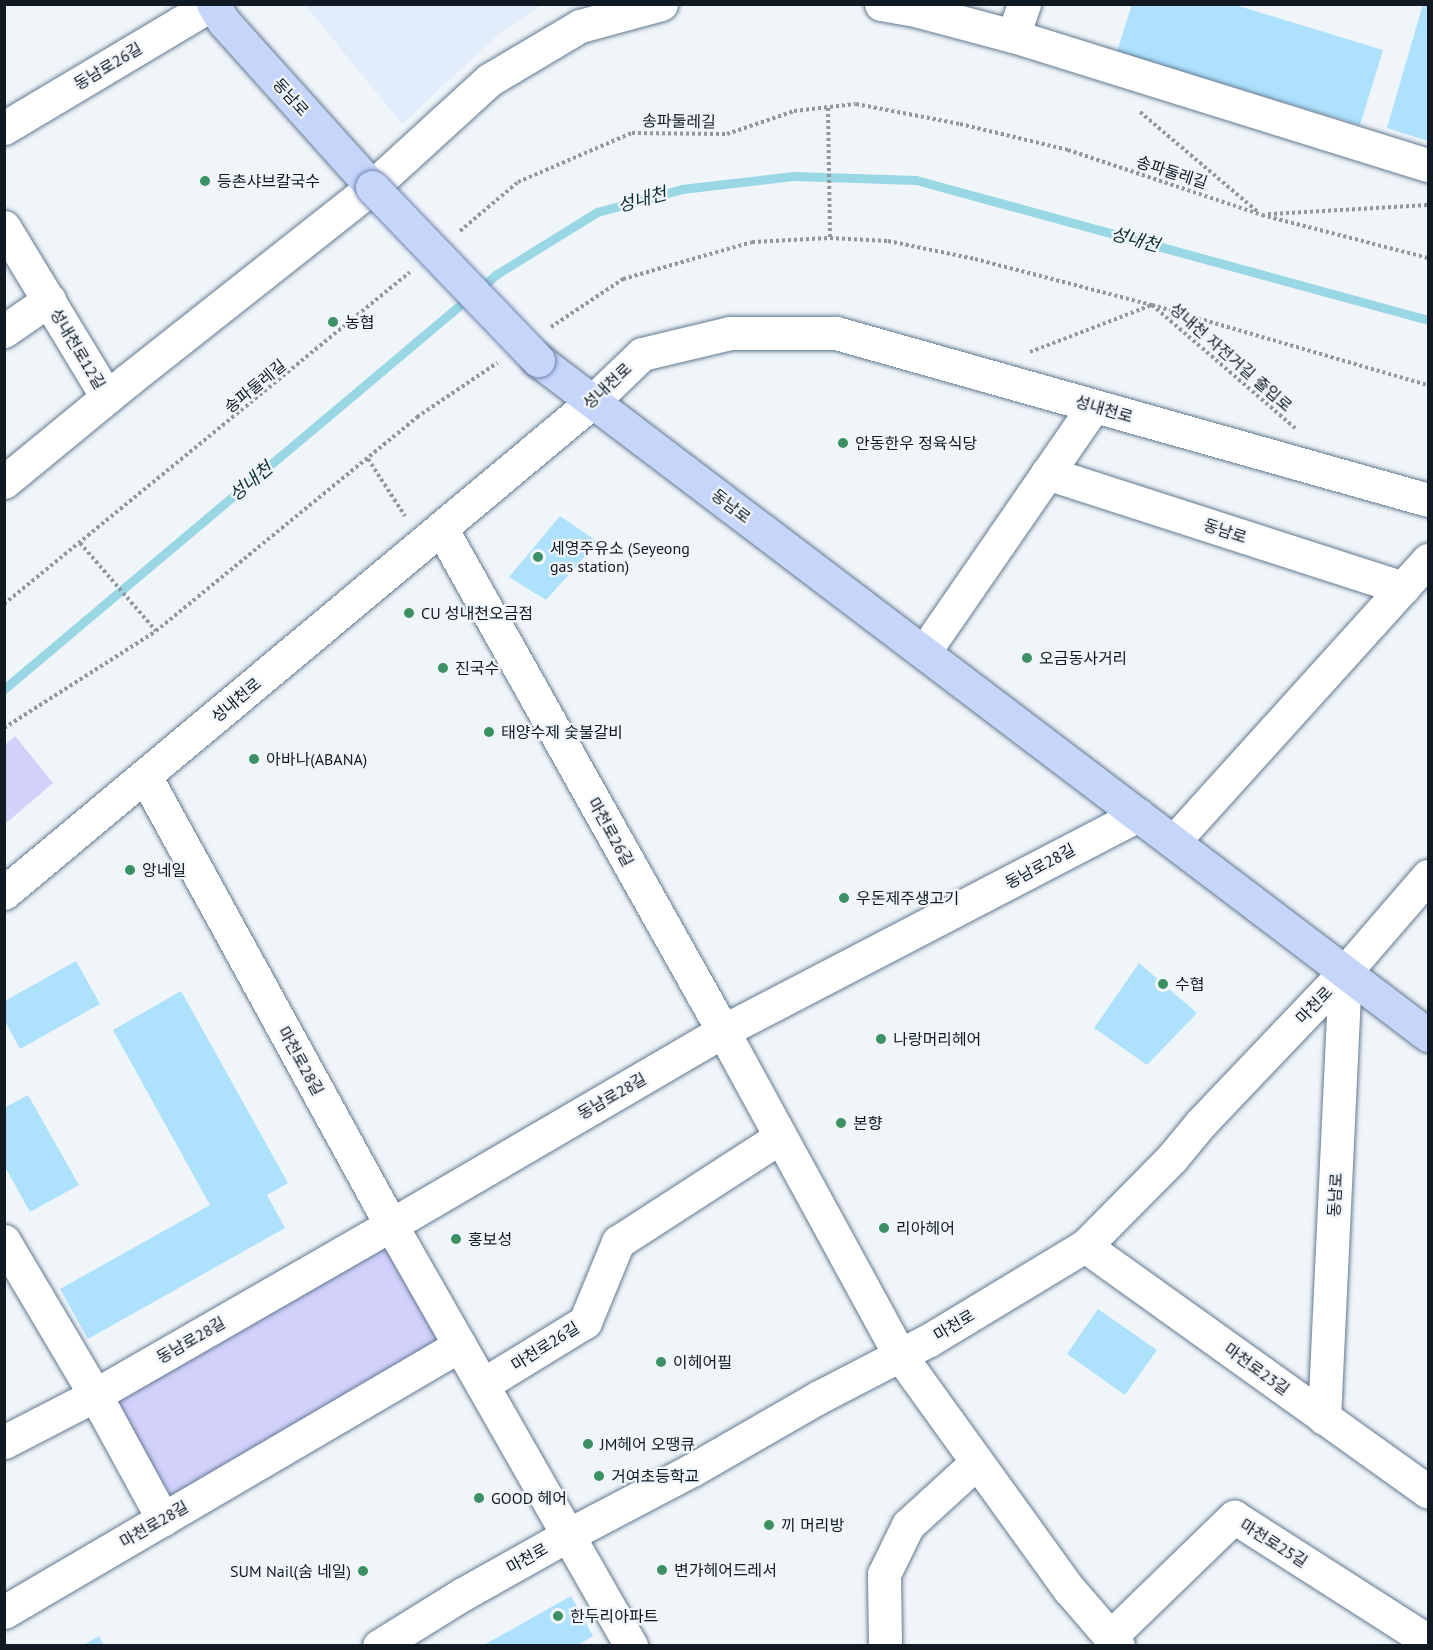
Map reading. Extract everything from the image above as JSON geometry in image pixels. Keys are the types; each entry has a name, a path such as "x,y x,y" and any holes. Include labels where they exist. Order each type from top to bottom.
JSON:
{"main road":[{"name":"동남로","path":"212,4 224,22 372,187 538,360 1428,1035"}],"street":[{"name":"동남로26길","path":"4,128 212,4"},
{"path":"4,482 107,397 372,187 489,80 580,26 661,4"},
{"path":"881,4 919,11 1013,36 1428,165"},
{"path":"1013,36 1024,4"},
{"name":"성내천로12길","path":"4,227 107,397"},
{"name":"성내천로12길","path":"4,331 49,300"},
{"name":"성내천로","path":"4,893 593,401 642,354 730,333 836,333 1428,500"},
{"path":"924,652 1094,406"},
{"name":"동남로","path":"1047,473 1403,588"},
{"name":"마천로26길","path":"432,536 723,1031 900,1355"},
{"path":"1174,841 1428,560"},
{"name":"마천로28길","path":"145,776 391,1225 631,1646"},
{"name":"동남로28길","path":"4,1442 95,1395 723,1031 1138,815"},
{"name":"마천로","path":"379,1646 463,1594 900,1355 1085,1246 1172,1158 1201,1124 1345,972 1428,876"},
{"name":"동남로","path":"1324,1418 1345,972"},
{"name":"마천로26길","path":"482,1385 585,1322 618,1242 780,1137"},
{"path":"4,1241 95,1395 163,1519"},
{"name":"마천로23길","path":"1085,1246 1428,1492"},
{"name":"마천로28길","path":"4,1612 460,1345"},
{"name":"마천로25길","path":"900,1355 1069,1589 1114,1641 1234,1517 1428,1641"},
{"path":"885,1646 884,1574 908,1525 977,1462"}],"path":[{"name":"송파둘레길","path":"455,235 518,182 632,133 727,134 794,111 856,104 960,124 1068,150 1262,215 1428,258"},
{"path":"828,108 830,238"},
{"path":"1135,108 1262,215 1428,205"},
{"name":"송파둘레길","path":"4,604 418,266"},
{"name":"성내천 자전거길 출입로","path":"978,373 1152,305 1302,433"},
{"path":"368,459 432,536"},
{"path":"4,728 156,631 80,543"}],"shaded area":[{"path":"305,5 542,5 501,32 402,124"},
{"path":"15,736 53,783 5,824 5,745"},
{"path":"389,1235 446,1341 159,1512 98,1400"}],"building":[{"path":"1132,4 1232,4 1383,50 1360,125 1117,52"},
{"path":"1423,4 1428,4 1428,141 1387,128"},
{"path":"560,516 598,542 546,600 509,577"},
{"path":"76,961 100,1004 20,1049 5,1021 5,1001"},
{"path":"1139,963 1197,1013 1147,1065 1094,1028"},
{"path":"181,991 288,1183 267,1195 285,1228 88,1339 60,1289 210,1205 113,1030"},
{"path":"28,1095 79,1185 30,1212 4,1165 4,1108"},
{"path":"1098,1309 1157,1350 1125,1395 1067,1354"},
{"name":"한두리아파트","path":"571,1596 593,1636 576,1646 482,1646"},
{"path":"99,1636 104,1646 82,1646"}],"waterway":[{"name":"성내천","path":"4,689 497,274 597,212 682,189 793,176 916,180 1428,320"}],"place":[{"name":"등촌샤브칼국수","path":"205,181"},
{"name":"농협","path":"333,322"},
{"name":"안동한우 정육식당","path":"843,443"},
{"name":"세영주유소 (Seyeong gas station)","path":"538,557"},
{"name":"CU 성내천오금점","path":"409,613"},
{"name":"오금동사거리","path":"1027,658"},
{"name":"진국수","path":"443,668"},
{"name":"태양수제 숯불갈비","path":"489,732"},
{"name":"아바나(ABANA)","path":"254,759"},
{"name":"앙네일","path":"130,870"},
{"name":"우돈제주생고기","path":"844,898"},
{"name":"수협","path":"1163,984"},
{"name":"나랑머리헤어","path":"881,1039"},
{"name":"본향","path":"841,1123"},
{"name":"리아헤어","path":"884,1228"},
{"name":"홍보성","path":"456,1239"},
{"name":"이헤어필","path":"661,1362"},
{"name":"JM헤어 오땡큐","path":"588,1444"},
{"name":"거여초등학교","path":"599,1476"},
{"name":"GOOD 헤어","path":"479,1498"},
{"name":"끼 머리방","path":"769,1525"},
{"name":"변가헤어드레서","path":"662,1570"},
{"name":"SUM Nail(숨 네일)","path":"363,1571"},
{"name":"한두리아파트","path":"558,1616"}]}
